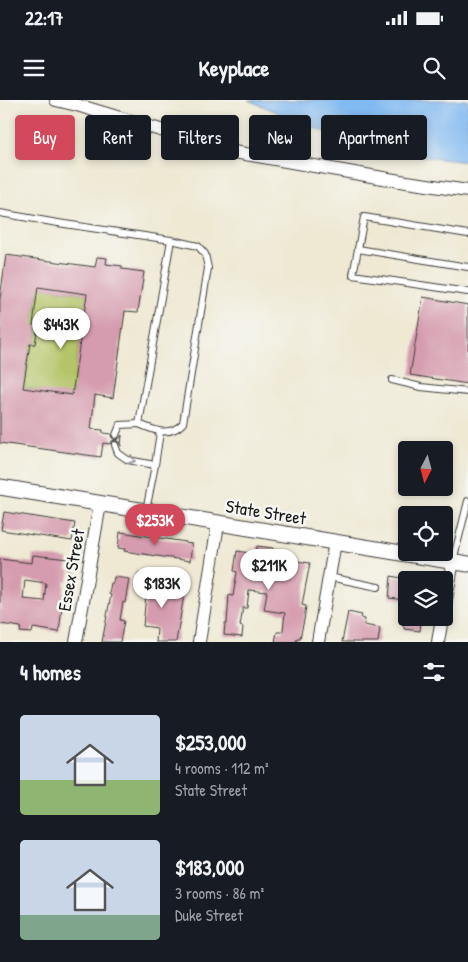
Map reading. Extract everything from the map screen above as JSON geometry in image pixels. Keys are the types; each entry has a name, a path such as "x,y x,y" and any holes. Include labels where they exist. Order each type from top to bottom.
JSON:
{"street":[{"path":"56,100 234,152 468,191"},
{"name":"State Street","path":"0,487 461,563"},
{"name":"Essex Street","path":"76,642 100,504"},
{"path":"199,642 218,524"},
{"path":"318,642 335,542"},
{"path":"453,585 461,563"},
{"path":"438,642 441,626"}],"lane":[{"path":"0,212 58,224 171,240 198,246 205,254 208,268 183,423 173,431 160,432 139,424 120,425 116,434"},
{"path":"468,234 364,217 354,275 468,292"},
{"path":"139,424 171,240"},
{"path":"358,249 468,267"},
{"path":"392,380 421,387 468,392"},
{"path":"146,512 160,432"},
{"path":"115,445 118,453 128,460 155,465"},
{"path":"461,563 468,501"},
{"path":"329,577 378,587"}],"green space":[{"path":"39,287 87,294 72,396 24,388 30,344 35,344 38,327 33,325"}],"water":[{"path":"248,100 468,100 468,162 427,157 427,115 321,115 321,130 311,127 311,115 284,115"}],"building":[{"path":"6,255 95,267 97,257 107,258 106,264 122,266 122,269 144,272 138,312 125,311 113,398 95,395 91,429 103,430 103,433 111,434 115,440 110,444 103,443 101,457 0,443 0,299","holes":["38,287 87,294 72,395 23,388 30,344 35,344 38,326 33,325"]},
{"path":"423,297 468,305 468,384 410,375"},
{"path":"122,435 121,446 115,440 119,439"},
{"path":"4,512 75,523 72,541 1,530"},
{"path":"120,532 192,544 190,561 124,551 125,549 118,548"},
{"path":"257,546 273,548 271,557 310,563 302,605 306,606 304,620 300,638 297,638 296,642 275,642 277,632 282,632 283,630 285,613 264,610 267,592 249,590 247,608 243,608 240,626 243,627 242,637 224,635 229,595 233,596 237,572 234,571 237,551 256,554"},
{"path":"33,555 68,559 67,570 70,571 68,582 65,581 59,632 33,628 32,633 20,632 21,627 0,624 0,559 32,563","holes":["25,580 46,583 44,601 23,599"]},
{"path":"138,573 149,574 148,584 185,589 176,642 156,642 157,628 143,626 147,585 137,583"},
{"path":"391,576 398,577 398,599 389,598"},
{"path":"114,577 129,579 120,620 124,621 120,642 102,642 111,595 109,594 111,583 113,583"},
{"path":"348,612 362,615 361,618 365,619 364,625 380,628 378,642 342,642"},
{"path":"404,626 420,626 420,631 404,629"}]}
